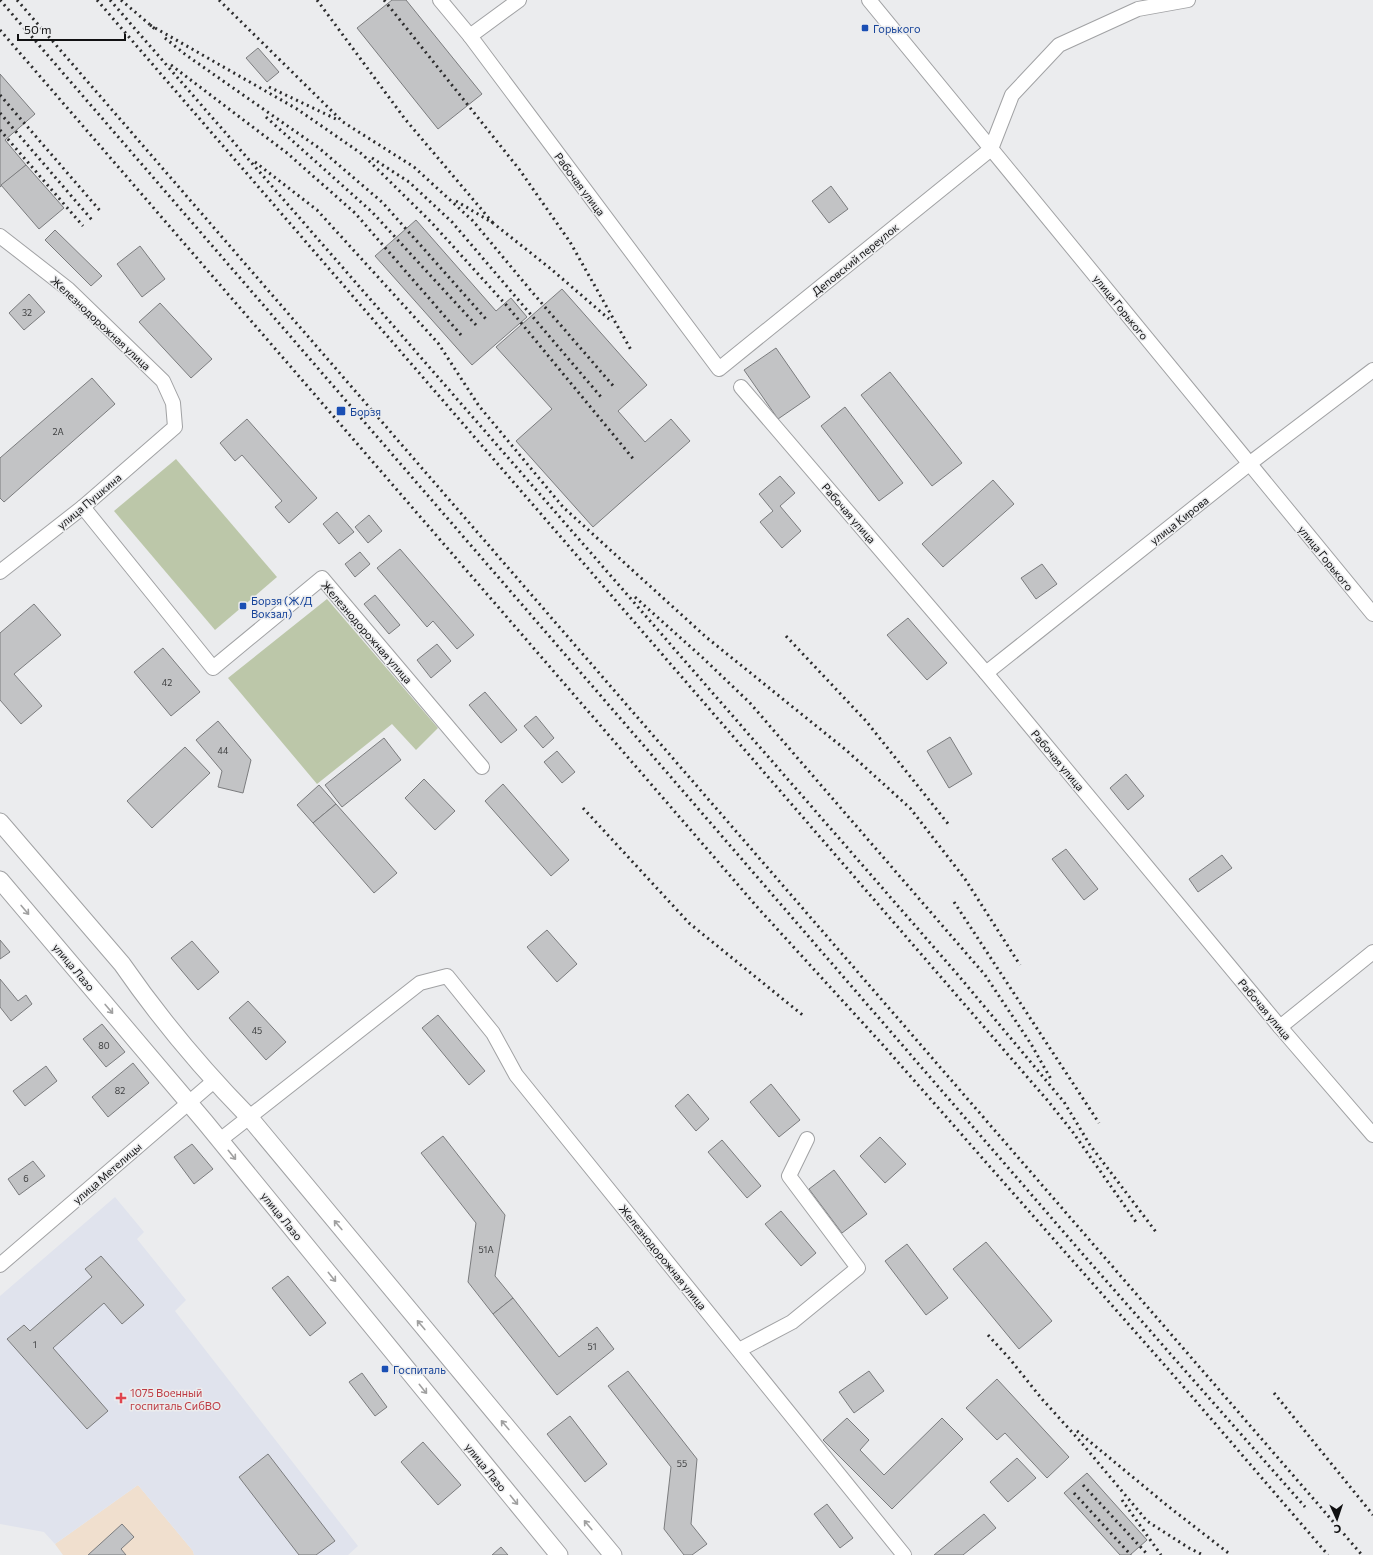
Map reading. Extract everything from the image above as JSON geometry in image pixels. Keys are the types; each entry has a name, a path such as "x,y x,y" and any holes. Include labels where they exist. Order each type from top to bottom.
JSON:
{"street":[{"name":"Рабочая улица","path":"440,0 470,36 719,368"},
{"path":"470,36 519,0"},
{"name":"улица Горького","path":"869,0 1373,614"},
{"path":"991,149 1012,94 1059,45 1138,9 1188,0"},
{"name":"Деповский переулок","path":"719,368 991,149"},
{"name":"Железнодорожная улица","path":"0,236 68,289 163,381 173,403 175,427"},
{"name":"улица Кирова","path":"986,673 1250,464 1373,370"},
{"name":"Рабочая улица","path":"741,387 986,673 1280,1027 1373,1135"},
{"name":"улица Пушкина","path":"0,572 83,507 175,427"},
{"name":"Железнодорожная улица","path":"83,507 213,668 322,578 482,767"},
{"path":"0,822 122,964 195,1060 249,1117 613,1555"},
{"name":"улица Лазо","path":"0,880 190,1103 559,1555"},
{"path":"1280,1027 1373,952"},
{"name":"Железнодорожная улица","path":"249,1117 420,983 447,976 493,1033 516,1075 904,1555"},
{"name":"улица Метелицы","path":"0,1265 214,1081"},
{"path":"220,1140 249,1117"},
{"path":"738,1350 792,1322 858,1268 789,1176 807,1139"}],"shaded area":[{"name":"1075 Военный госпиталь СибВО","path":"115,1197 144,1232 137,1239 186,1300 175,1311 358,1546 348,1555 194,1555 193,1551 138,1485 55,1544 44,1532 0,1524 0,1296"},
{"path":"138,1485 193,1551 194,1555 63,1555 55,1544"}],"green space":[{"path":"176,459 277,577 215,630 114,511"},
{"path":"327,599 438,728 416,750 392,724 317,784 228,678"}],"building":[{"path":"392,0 406,0 482,94 438,129 357,28"},
{"path":"258,48 279,72 267,82 246,58"},
{"path":"0,74 35,114 5,140 26,165 0,187"},
{"path":"26,165 64,208 39,229 1,185"},
{"path":"831,186 848,209 829,223 812,201"},
{"path":"416,220 496,311 511,298 527,317 472,365 375,256"},
{"path":"55,230 102,276 91,286 45,240"},
{"path":"140,246 165,279 142,297 117,264"},
{"path":"562,289 647,385 618,411 645,442 671,419 690,441 593,527 516,441 552,409 496,347"},
{"path":"29,294 45,312 24,330 9,313"},
{"path":"160,303 212,359 191,378 139,322"},
{"path":"776,348 810,397 778,419 744,370"},
{"path":"890,372 962,463 932,486 861,395"},
{"path":"92,378 115,404 4,502 0,498 0,458"},
{"path":"845,407 903,483 879,501 821,426"},
{"path":"247,419 317,498 289,523 275,507 282,501 242,455 235,461 220,443"},
{"path":"780,476 795,493 780,506 801,531 782,548 760,522 773,511 759,494"},
{"path":"993,480 1014,504 943,567 922,544"},
{"path":"337,512 354,532 339,544 323,524"},
{"path":"369,515 382,531 368,543 355,527"},
{"path":"400,549 474,635 457,649 433,621 427,627 377,568"},
{"path":"360,552 370,564 355,577 345,564"},
{"path":"1042,564 1057,584 1036,599 1021,578"},
{"path":"375,595 400,625 389,634 364,604"},
{"path":"34,604 61,635 14,674 42,706 21,724 0,700 0,633"},
{"path":"908,618 947,663 927,680 887,635"},
{"path":"437,644 451,661 431,678 417,660"},
{"path":"163,648 200,692 171,716 134,672"},
{"path":"485,692 517,730 501,743 469,705"},
{"path":"536,716 554,738 543,748 524,726"},
{"path":"218,721 251,760 243,793 218,787 222,771 196,740"},
{"path":"950,737 972,774 949,788 927,751"},
{"path":"384,738 401,760 342,807 325,785"},
{"path":"185,747 210,773 152,828 127,801"},
{"path":"557,751 575,772 562,783 544,762"},
{"path":"1126,774 1144,796 1128,810 1110,788"},
{"path":"424,779 455,811 435,830 405,798"},
{"path":"503,784 569,860 551,876 485,801"},
{"path":"319,785 336,804 313,823 297,805"},
{"path":"336,804 397,873 374,893 313,823"},
{"path":"1066,849 1098,889 1084,900 1052,859"},
{"path":"1222,855 1232,868 1198,892 1189,879"},
{"path":"547,930 577,964 557,982 527,947"},
{"path":"0,940 10,952 0,959"},
{"path":"192,941 219,972 198,990 171,958"},
{"path":"0,979 18,1001 26,995 32,1004 11,1021 0,1007"},
{"path":"248,1001 286,1042 266,1060 229,1018"},
{"path":"438,1015 485,1071 469,1085 422,1028"},
{"path":"102,1024 125,1052 106,1067 83,1039"},
{"path":"133,1063 149,1083 108,1117 92,1097"},
{"path":"46,1066 57,1081 25,1106 13,1091"},
{"path":"771,1084 800,1120 779,1137 750,1102"},
{"path":"688,1094 709,1119 696,1131 675,1106"},
{"path":"443,1136 505,1215 495,1276 513,1298 493,1314 468,1282 476,1223 421,1153"},
{"path":"880,1137 906,1164 885,1183 860,1156"},
{"path":"722,1140 761,1186 747,1198 708,1152"},
{"path":"192,1144 213,1169 194,1184 174,1157"},
{"path":"33,1161 45,1176 19,1195 8,1179"},
{"path":"834,1170 867,1214 842,1233 809,1189"},
{"path":"781,1211 816,1253 801,1266 765,1224"},
{"path":"986,1242 1052,1321 1019,1349 953,1269"},
{"path":"907,1244 948,1298 926,1315 885,1261"},
{"path":"101,1256 144,1305 122,1324 104,1303 53,1348 108,1411 87,1429 7,1339 24,1325 30,1331 92,1277 85,1269"},
{"path":"288,1276 326,1323 310,1336 272,1288"},
{"path":"513,1298 559,1357 597,1327 614,1349 557,1395 493,1314"},
{"path":"628,1371 697,1459 691,1524 707,1544 692,1555 684,1555 664,1529 671,1467 608,1386"},
{"path":"869,1371 884,1391 854,1413 839,1392"},
{"path":"362,1373 387,1407 375,1416 349,1382"},
{"path":"997,1379 1069,1457 1047,1478 1005,1433 997,1440 966,1408"},
{"path":"570,1416 607,1464 585,1482 547,1434"},
{"path":"847,1418 869,1440 860,1450 884,1475 942,1418 963,1439 892,1509 823,1440"},
{"path":"423,1442 461,1485 438,1505 401,1462"},
{"path":"268,1454 335,1541 316,1555 299,1555 239,1477"},
{"path":"1017,1458 1036,1478 1008,1502 990,1482"},
{"path":"1087,1473 1147,1540 1130,1555 1120,1555 1064,1493"},
{"path":"827,1504 853,1538 840,1548 814,1514"},
{"path":"984,1514 996,1528 963,1555 934,1555"},
{"path":"122,1524 134,1537 121,1549 126,1555 88,1555"},
{"path":"501,1547 508,1555 492,1555"}],"railway":[{"path":"0,0 1087,1259 1305,1507"},
{"path":"17,0 1362,1555"},
{"path":"97,0 1048,1101 1072,1131 1136,1222"},
{"path":"110,0 958,975 1064,1102 1090,1145 1156,1232"},
{"path":"121,0 155,29"},
{"path":"219,0 343,122 414,167 473,221 615,388"},
{"path":"317,0 405,119 493,223"},
{"path":"384,0 519,169 570,242 631,350"},
{"path":"150,25 297,109 362,154 431,222 508,307 635,461"},
{"path":"0,30 758,908 882,1044 1182,1385 1328,1555"},
{"path":"165,38 186,55 319,148 383,203 486,319"},
{"path":"171,65 287,153 355,213 461,335"},
{"path":"269,87 336,119"},
{"path":"0,95 102,213"},
{"path":"0,113 92,220"},
{"path":"266,117 372,212 476,325"},
{"path":"0,130 83,226"},
{"path":"372,158 409,182 452,222 601,397"},
{"path":"255,162 317,210 438,343 479,406 563,507 706,637 846,750 910,808 965,879 1020,965"},
{"path":"456,201 493,223 551,269 609,319"},
{"path":"635,597 703,658 750,703 985,975 1031,1044 1052,1081"},
{"path":"786,636 866,721 949,825"},
{"path":"583,808 689,923 805,1017"},
{"path":"954,902 1099,1123"},
{"path":"988,1335 1147,1521 1189,1548 1203,1555"},
{"path":"1274,1393 1373,1515"},
{"path":"1077,1431 1169,1507 1231,1555"},
{"path":"1083,1485 1148,1555"},
{"path":"1074,1493 1131,1555"},
{"path":"1122,1500 1161,1555"}],"place":[{"name":"Горького","path":"865,28"},
{"name":"Борзя","path":"341,411"},
{"name":"Борзя (Ж/Д Вокзал)","path":"243,606"},
{"name":"Госпиталь","path":"385,1369"},
{"name":"1075 Военный госпиталь СибВО","path":"121,1398"}]}
